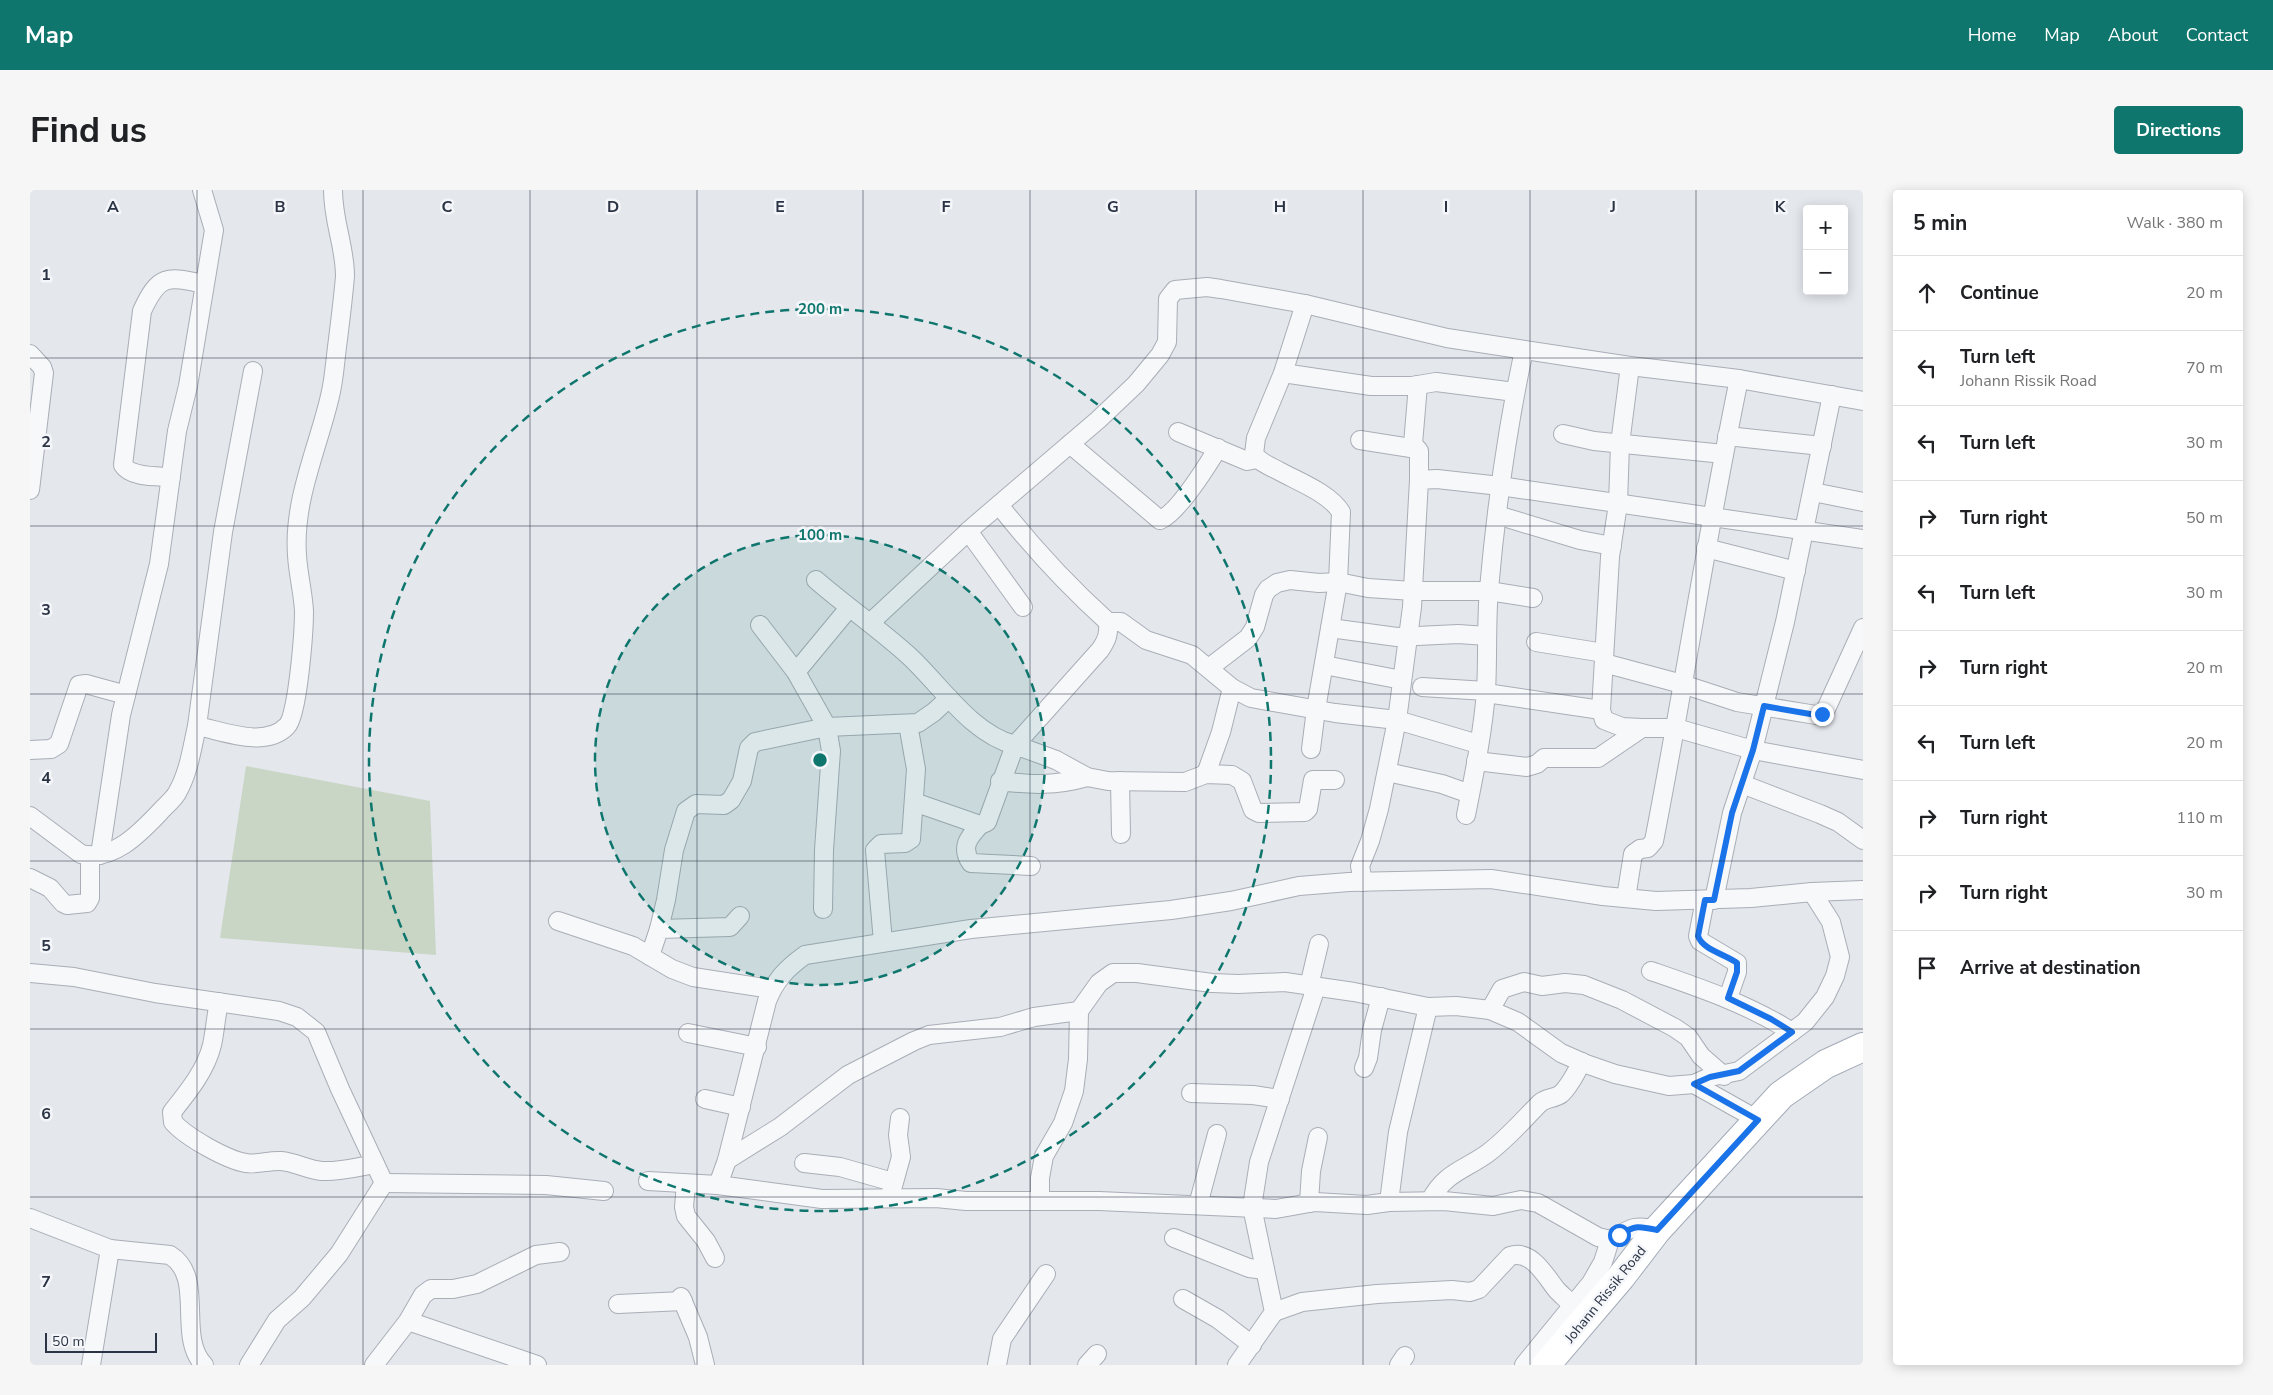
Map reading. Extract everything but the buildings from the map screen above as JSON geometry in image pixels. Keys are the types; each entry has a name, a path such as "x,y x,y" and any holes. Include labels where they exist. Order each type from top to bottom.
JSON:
{"main road":[{"name":"Johann Rissik Road","path":"1546,1365 1657,1230 1781,1095 1826,1064 1863,1047"}],"street":[{"path":"30,878 50,888 67,905 87,903 90,898 95,855 118,732 138,653 142,626 153,594 172,477 177,431 188,386 214,230 202,190"},
{"path":"197,726 252,738 266,737 280,732 288,726 293,718 304,610 297,554 299,522 307,476 331,394 345,276 345,257 333,211 333,190"},
{"path":"172,477 135,473 126,469 123,465 142,311 149,296 160,284 168,279 176,278 204,284"},
{"path":"871,622 968,531 1070,444 1136,384 1160,355 1167,342 1168,299 1175,290 1214,288 1305,304 1447,338 1630,366 1739,379 1863,401"},
{"path":"1305,304 1283,373 1256,438 1254,454 1257,458 1337,505 1342,512 1338,582 1316,709 1312,749"},
{"path":"1466,815 1486,692 1489,591 1500,486 1515,392 1524,350"},
{"path":"30,354 42,367 44,373 30,490"},
{"path":"1630,366 1620,444 1618,504 1612,546 1600,710 1604,720 1614,725 1642,728 1676,728 1753,750 1863,770"},
{"path":"30,816 81,854 95,855 122,846 150,822 176,794 187,771 197,726 224,523 253,371"},
{"path":"1283,373 1371,386 1418,385 1436,382 1515,392"},
{"path":"1626,898 1633,854 1640,849 1648,848 1654,841 1676,728 1711,516 1739,379"},
{"path":"1363,882 1360,866 1370,842 1398,720 1413,591 1420,457 1413,444 1418,385"},
{"path":"1728,998 1737,972 1737,963 1700,942 1698,936 1710,900 1732,813 1753,750 1764,706 1805,530 1832,395"},
{"path":"1178,432 1247,461 1257,458"},
{"path":"1563,434 1620,444 1724,454"},
{"path":"1727,436 1822,446"},
{"path":"1360,440 1417,449"},
{"path":"1070,444 1160,520 1166,518 1174,510 1204,472 1218,448"},
{"path":"1419,480 1437,479 1500,486 1863,538"},
{"path":"1813,492 1863,502"},
{"path":"998,505 1030,545 1082,599 1108,622 1121,622 1146,640 1192,655 1232,688 1251,698 1398,720 1477,752 1527,767 1537,764 1544,758 1598,758 1642,728"},
{"path":"1497,515 1580,540 1612,546"},
{"path":"968,531 1023,607"},
{"path":"1706,548 1796,571"},
{"path":"816,580 849,608 871,622 910,656 949,698 990,736 1056,760 1086,777"},
{"path":"1209,668 1248,638 1255,627 1264,595 1268,589 1277,583 1290,580 1319,583 1338,582 1368,588 1413,591 1489,591 1533,598"},
{"path":"796,672 849,608"},
{"path":"1031,866 971,863 966,845 968,838 980,825 987,822 1000,781 1015,745 1100,650 1108,638 1108,622"},
{"path":"760,625 796,672 827,727 831,751 822,909"},
{"path":"1330,628 1397,637 1487,636"},
{"path":"1536,642 1604,658 1737,702 1816,715 1822,714 1863,629"},
{"path":"1324,665 1402,680"},
{"path":"30,750 51,750 59,744 79,685 86,684 126,695"},
{"path":"1422,687 1486,692 1600,710"},
{"path":"1206,774 1221,732 1232,688"},
{"path":"650,956 666,900 674,850 686,811 696,804 724,805 731,800 742,781 749,748 755,742 827,727 918,723 949,698"},
{"path":"883,942 875,850 881,844 905,843 910,839 916,769 908,724"},
{"path":"1387,772 1442,784 1470,794"},
{"path":"1000,781 1053,785 1086,777 1120,781 1185,782 1206,774 1232,775 1244,785 1253,810 1259,813 1305,812 1308,809 1313,780 1335,780"},
{"path":"1120,781 1121,834"},
{"path":"1742,784 1838,822 1863,840"},
{"path":"914,802 980,825"},
{"path":"718,1186 727,1160 771,990 787,968 805,955 971,929 1171,910 1231,901 1299,886 1363,882 1491,879 1656,901 1751,898 1812,892 1863,890"},
{"path":"1040,1201 1040,1178 1044,1156 1063,1122 1074,1091 1078,1059 1078,1011 1106,977 1113,973 1123,971 1212,983 1285,982 1381,997 1428,1007 1456,1006 1490,1010 1518,1022 1561,1053 1615,1074 1670,1086 1694,1084 1710,1077 1724,1076 1739,1071 1805,1022 1825,997 1835,976 1840,957 1831,922 1812,892"},
{"path":"659,929 730,927 740,916"},
{"path":"558,921 633,946 672,969 693,977 771,990"},
{"path":"1274,1312 1252,1207 1259,1162 1280,1098 1312,986 1319,944"},
{"path":"1651,971 1728,998 1771,1019 1792,1032"},
{"path":"30,973 74,977 155,993 287,1012 306,1022 316,1032 340,1089 384,1183"},
{"path":"1490,1010 1502,989 1524,982 1542,986 1565,982 1584,985 1622,1000 1675,1028 1688,1037 1701,1056 1724,1076"},
{"path":"1364,1068 1368,1058 1372,1030 1381,997"},
{"path":"218,1002 212,1045 205,1063 190,1090 172,1112 173,1122 180,1130 214,1150 246,1163 280,1161 321,1171 375,1164"},
{"path":"1389,1202 1398,1132 1428,1007"},
{"path":"727,1160 780,1127 848,1075 914,1041 929,1035 1000,1027 1034,1017 1078,1011"},
{"path":"688,1033 757,1047"},
{"path":"1430,1201 1434,1192 1459,1169 1486,1155 1522,1124 1541,1102 1560,1094 1582,1062"},
{"path":"1694,1084 1758,1120"},
{"path":"1191,1093 1280,1098"},
{"path":"704,1098 741,1107"},
{"path":"892,1190 901,1157 898,1135 900,1118"},
{"path":"1198,1205 1216,1134"},
{"path":"1310,1203 1311,1172 1318,1138"},
{"path":"804,1163 840,1167 892,1190"},
{"path":"648,1181 718,1186 822,1199 892,1190 1040,1201 1276,1209 1310,1203 1367,1205 1389,1202 1430,1201 1493,1206 1528,1200 1598,1237 1610,1240"},
{"path":"384,1183 546,1185 604,1192"},
{"path":"249,1365 277,1320 307,1293 339,1254 384,1183"},
{"path":"686,1184 684,1207 686,1216 706,1241 715,1258"},
{"path":"30,1218 110,1249 170,1255 178,1260 184,1268 187,1279 192,1341 204,1365"},
{"path":"1524,1365 1573,1306 1604,1262 1610,1240 1631,1227 1642,1226 1657,1230"},
{"path":"1174,1238 1250,1268 1265,1270"},
{"path":"91,1365 110,1249"},
{"path":"374,1365 408,1320 423,1295 431,1289 477,1284 536,1255 560,1252"},
{"path":"1237,1365 1274,1312 1302,1302 1377,1294 1452,1290 1470,1292 1479,1289 1510,1256 1514,1255 1529,1258 1546,1272 1555,1288 1573,1306"},
{"path":"997,1365 1002,1339 1046,1274"},
{"path":"618,1304 682,1299 698,1337 705,1365"},
{"path":"1183,1299 1218,1320 1252,1345"},
{"path":"408,1320 537,1365"}],"green space":[{"path":"246,766 430,801 436,955 220,938"}],"route":[{"path":"1619,1235 1631,1227 1642,1226 1657,1230 1758,1120 1712,1096 1694,1084 1710,1077 1724,1076 1739,1071 1792,1032 1771,1019 1728,998 1737,972 1737,963 1705,946 1700,942 1698,936 1705,900 1714,900 1732,813 1753,750 1764,706 1790,712 1822,714"}]}
